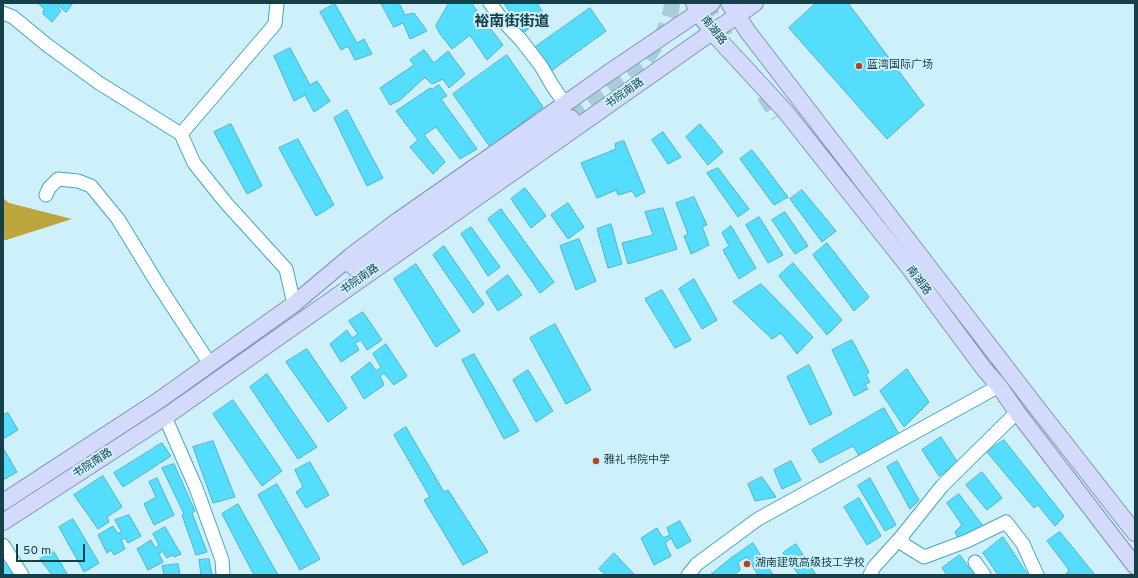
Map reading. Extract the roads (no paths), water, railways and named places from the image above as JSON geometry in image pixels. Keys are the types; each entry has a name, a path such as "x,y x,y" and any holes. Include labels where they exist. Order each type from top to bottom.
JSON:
{"main road":[{"path":"568,111 696,7 712,3"},
{"name":"书院南路","path":"3,522 165,417 712,32 733,10 755,3"},
{"name":"南湖路","path":"696,7 712,32 785,110 907,265 984,369 999,386 1017,412 1135,566"},
{"name":"南湖路","path":"733,10 1019,385 1135,533"},
{"name":"书院南路","path":"3,502 158,401 308,293 337,278 568,111"},
{"path":"778,116 919,298 962,347 984,369"}],"street":[{"path":"181,134 274,24 277,3"},
{"path":"490,3 503,21 521,40 540,66 568,111"},
{"path":"3,12 13,17 47,45 99,83 181,134 194,163 226,203 286,269 294,304"},
{"path":"46,195 49,188 58,179 78,181 91,186 118,219 159,286 210,364"},
{"path":"688,575 697,564 758,519 999,386"},
{"path":"870,575 874,567 902,536 942,486 1017,412"},
{"path":"165,417 196,488 220,552 223,575"},
{"path":"902,536 903,544 924,557 967,542 1006,522 1023,544 1037,575"},
{"path":"3,545 22,575"},
{"path":"975,562 984,575"}],"tunnel":[{"path":"571,118 644,62 663,35 671,11 672,3"},
{"path":"704,3 727,39"},
{"path":"764,95 778,116"}],"place":[{"name":"蓝湾国际广场","path":"859,66"},
{"name":"雅礼书院中学","path":"596,461"},
{"name":"湖南建筑高级技工学校","path":"747,564"}],"district":[{"name":"裕南街街道","path":"512,23"}]}
